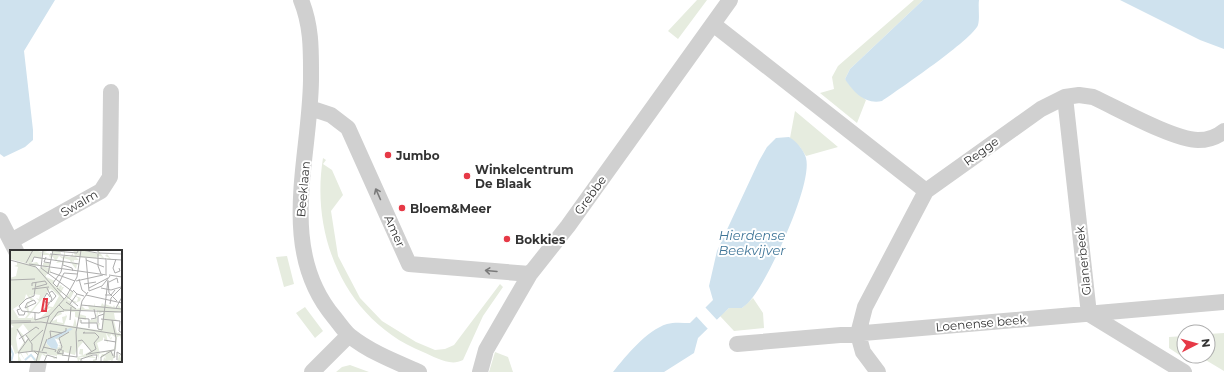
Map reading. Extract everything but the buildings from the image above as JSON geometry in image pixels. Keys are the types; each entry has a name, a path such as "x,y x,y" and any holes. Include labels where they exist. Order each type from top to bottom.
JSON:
{"street":[{"name":"Beeklaan","path":"301,0 311,37 310,108 299,215 302,240 314,287 326,308 349,335 384,357 419,372"},
{"name":"Grebbe","path":"480,372 486,350 530,274 568,226 730,0"},
{"path":"713,24 926,191"},
{"name":"Swalm","path":"0,220 14,246 101,190 110,177 111,92"},
{"name":"Regge","path":"858,334 865,307 926,191 1041,109 1065,97 1079,95 1093,97 1179,136 1198,140 1217,137 1224,131"},
{"name":"Glanerbeek","path":"1065,97 1089,314"},
{"name":"Amer","path":"310,108 331,115 348,128 409,264 530,274"},
{"name":"Loenense beek","path":"737,344 1224,302"},
{"path":"1089,314 1184,372"},
{"path":"858,334 863,352 878,372"},
{"path":"312,372 349,335"},
{"path":"37,372 39,362"}],"shaded area":[{"path":"697,0 707,0 678,39 668,31"},
{"path":"914,0 923,0 850,69 845,79 853,89 866,100 857,123 820,93 834,89 832,77 838,66"},
{"path":"795,111 838,147 806,156 800,147 790,138"},
{"path":"323,158 326,160 323,164 332,170 343,195 331,211 338,256 360,298 382,321 416,342 435,350 445,349 454,345 500,284 503,287 483,316 463,360 458,362 448,362 423,352 396,338 373,320 354,298 339,273 329,246 322,217 320,188"},
{"path":"287,256 294,284 284,287 276,257"},
{"path":"753,298 763,313 764,328 734,331 720,316 729,308 742,308"},
{"path":"305,307 323,331 315,338 296,313"},
{"path":"1224,333 1224,371 1212,364 1216,364 1216,334"},
{"path":"1169,337 1176,337 1176,353 1169,348"},
{"path":"495,352 508,357 513,372 489,372"},
{"path":"350,365 369,372 336,372 342,367"}],"water":[{"path":"0,0 55,0 24,51 33,140 25,147 4,157 0,154"},
{"path":"923,0 979,0 978,25 973,32 950,52 882,101 871,101 860,96 845,79 850,69"},
{"path":"1120,0 1224,0 1224,49 1200,40"},
{"name":"Hierdense Beekvijver","path":"789,137 799,146 806,158 806,171 803,188 797,208 779,250 753,297 742,308 729,308 698,338 694,353 664,372 613,372 637,344 652,332 667,324 690,323 713,300 709,286 717,251 767,147 776,138"}],"pier":[{"path":"704,306 718,321 709,330 695,315"}],"place":[{"name":"Jumbo","path":"388,155"},
{"name":"Winkelcentrum De Blaak","path":"467,176"},
{"name":"Bloem&Meer","path":"402,208"},
{"name":"Bokkies","path":"507,239"}]}
